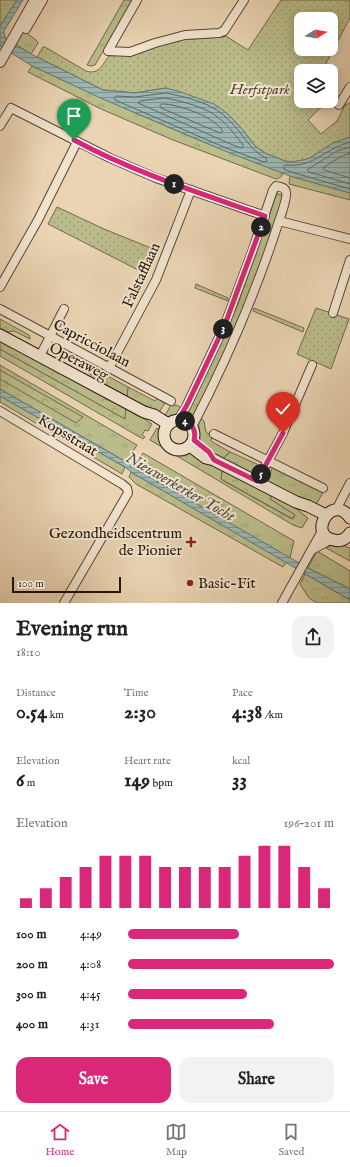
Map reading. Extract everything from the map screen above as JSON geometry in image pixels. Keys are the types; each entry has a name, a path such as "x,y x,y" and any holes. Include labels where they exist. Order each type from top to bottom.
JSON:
{"main road":[{"name":"Operaweg","path":"0,335 144,412 154,415 170,425"},
{"path":"186,421 192,427 195,433 192,443 182,450 177,450 169,446 164,439 170,425 186,421"},
{"path":"192,443 206,458 214,460 296,502 308,506 323,523 330,540 341,540 349,535"},
{"path":"323,523 329,512 336,510 345,512 350,517"}],"street":[{"path":"26,29 35,0"},
{"path":"0,62 15,35 43,0"},
{"path":"137,0 108,51 130,52 155,43 186,35 219,33 224,31 244,0"},
{"path":"340,105 347,99 350,86"},
{"path":"0,126 11,108 77,142 156,178 265,216"},
{"path":"0,287 38,220 77,142"},
{"path":"170,425 187,405 224,327 265,216 273,190 276,186 282,187 286,193 279,220 247,311 216,382 192,427"},
{"name":"Falstafflaan","path":"109,368 156,280 191,190"},
{"path":"279,220 350,239"},
{"path":"333,313 350,260"},
{"name":"Capricciolaan","path":"0,309 171,401"},
{"path":"40,356 64,309"},
{"path":"257,481 283,433 312,365"},
{"name":"Kopsstraat","path":"0,411 122,484 128,493 64,603"},
{"path":"214,434 323,488"},
{"path":"336,510 350,483"},
{"path":"282,603 312,550 323,523"},
{"path":"312,550 330,540"}],"green space":[{"path":"0,0 17,0 0,26"},
{"path":"124,0 133,0 95,65 87,65"},
{"name":"Herfstpark","path":"281,0 350,0 350,18 338,41 338,12 294,12 294,56 330,56 326,64 294,64 294,108 321,108 308,120 321,134 337,121 345,105 350,103 350,137 333,143 310,158 292,162 285,161 265,153 256,147 228,114 166,88 135,93 103,90 37,57 43,47 45,47 86,71 94,72 100,68 109,56 126,55 177,40 226,36 248,50"},
{"path":"23,30 38,43 31,54 15,44"},
{"path":"32,66 157,122 283,174 281,177 276,179 173,140 101,109 28,72"},
{"path":"290,176 350,193 350,200 289,184"},
{"path":"277,193 283,196 284,200 244,310 193,420 184,416 237,307"},
{"path":"57,207 104,229 156,250 146,274 48,224"},
{"path":"196,284 228,298 228,301 195,288"},
{"path":"254,308 304,328 303,332 253,311"},
{"path":"316,308 349,319 331,369 297,354"},
{"path":"0,319 29,335 30,339 14,331 8,332 0,328"},
{"path":"0,339 126,407 125,419 0,349"},
{"path":"0,349 124,418 126,407 152,424 148,431 145,430 142,435 145,437 143,439 0,356"},
{"path":"61,351 128,387 127,398 60,355"},
{"path":"0,365 137,445 132,453 134,455 128,463 0,389"},
{"path":"0,370 83,417 76,423 0,379"},
{"path":"128,387 155,401 158,397 161,398 161,401 165,403 158,414 127,398"},
{"path":"0,396 125,467 122,474 0,402"},
{"path":"171,405 176,405 182,408 174,416 164,417"},
{"path":"200,417 204,421 206,432 212,436 211,441 230,452 222,459 206,447 199,437 197,431"},
{"path":"157,428 161,433 164,444 168,449 176,453 193,454 202,457 222,470 222,480 292,519 295,515 270,499 272,494 289,503 308,518 302,528 293,525 150,440"},
{"path":"230,452 257,464 258,467 261,466 254,472 237,468 222,459"},
{"path":"143,453 294,541 290,558 134,468"},
{"path":"273,466 324,491 315,506 268,482"},
{"path":"222,470 272,494 270,499 295,515 293,519 221,479"},
{"path":"131,472 286,562 283,567 136,484 129,477"},
{"path":"332,545 350,548 350,561 326,548"},
{"path":"317,551 350,571 350,589 308,568"},
{"path":"305,574 350,600 350,603 317,603 309,598 300,584"}],"water":[{"path":"17,0 23,0 4,31 6,40 103,90 135,93 166,88 214,104 228,114 256,147 265,153 285,161 292,162 310,158 333,143 350,137 350,193 290,176 225,151 105,100 32,66 0,46 0,26"},
{"path":"0,389 308,568 350,589 350,600 131,472 125,467 0,396"}],"place":[{"name":"Gezondheidscentrum de Pionier","path":"191,542"},
{"name":"Basic-Fit","path":"190,583"}],"route":[{"path":"74,140 156,178 265,216 224,327 187,405 178,420 190,423 195,433 194,440 209,452 214,460 257,481 283,433"}],"water label":[{"name":"Nieuwerkerker Tocht","path":"181,486"}]}
